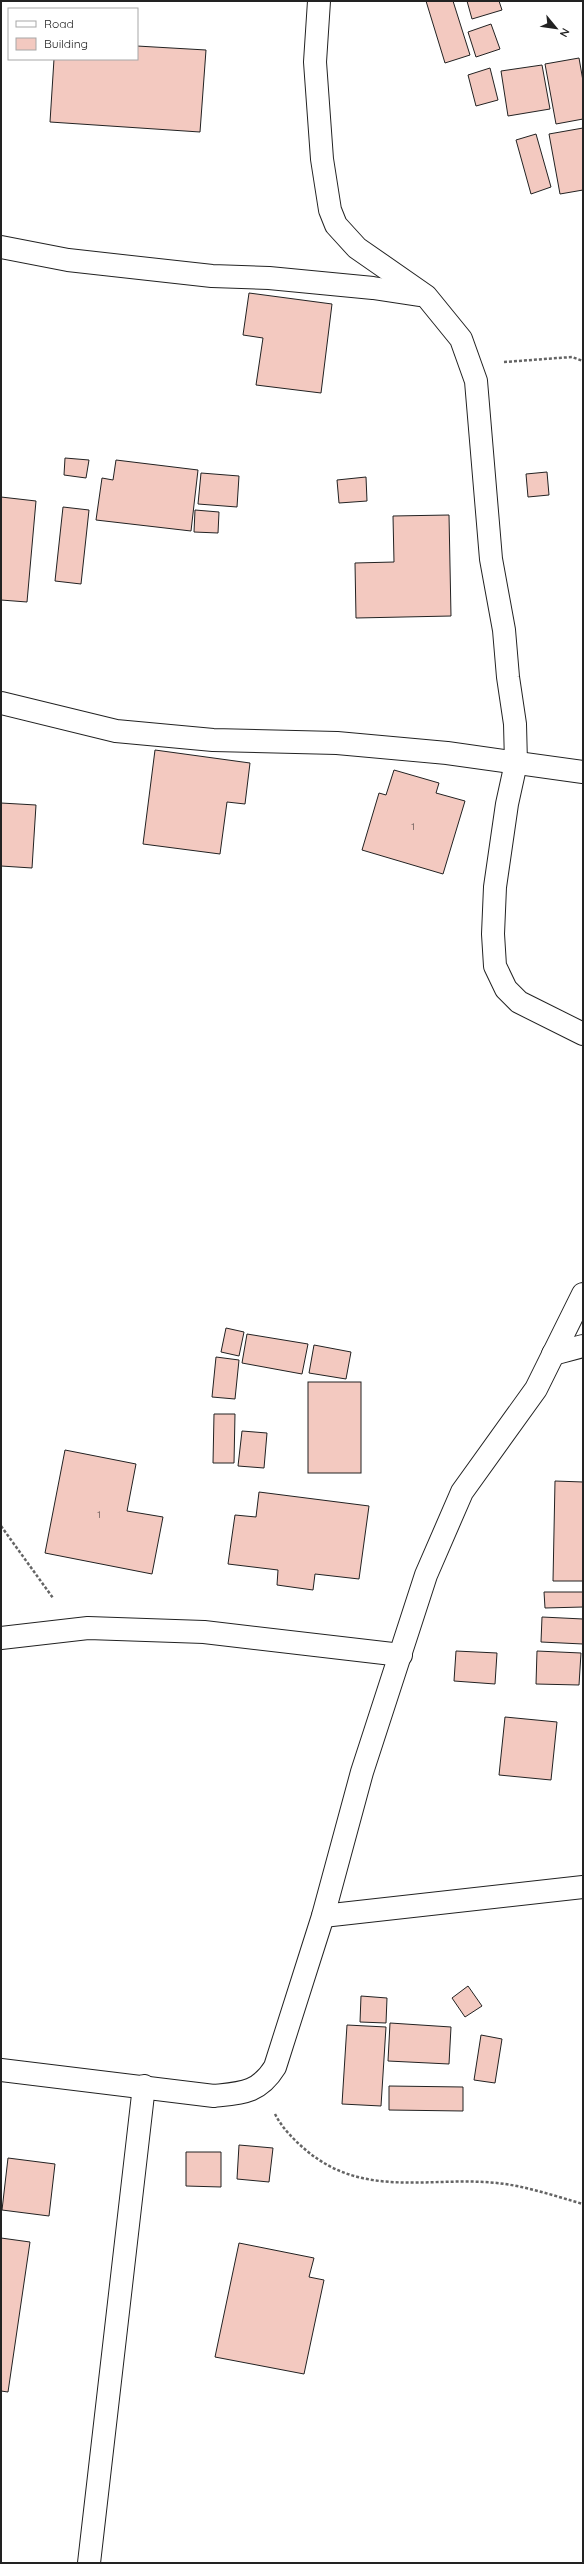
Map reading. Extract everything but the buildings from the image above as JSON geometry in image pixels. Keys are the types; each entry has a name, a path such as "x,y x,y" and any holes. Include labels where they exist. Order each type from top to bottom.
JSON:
{"street":[{"path":"319,1 315,62 322,159 330,210 336,225 357,248 426,296 461,339 472,365 481,419 484,492 491,559 504,630 508,677 515,724 516,763 507,804 495,887 493,934 495,966 506,989 519,1002 583,1034"},
{"path":"1,247 68,260 212,276 269,278 373,288 426,296"},
{"path":"1,703 116,731 213,740 337,743 583,772"},
{"path":"1,2070 144,2086 214,2096 247,2092 261,2084 276,2067 323,1916 362,1772 426,1575 462,1492 536,1389 583,1294"},
{"path":"553,1354 583,1346"},
{"path":"1,1638 88,1628 204,1632 400,1655"},
{"path":"323,1916 583,1887"},
{"path":"89,2563 144,2086"}],"path":[{"path":"472,365 572,357 583,361"},
{"path":"1,1526 41,1584 60,1607 88,1628"},
{"path":"261,2084 276,2116 296,2142 316,2158 342,2172 367,2180 410,2184 498,2183 528,2189 583,2204"}]}
